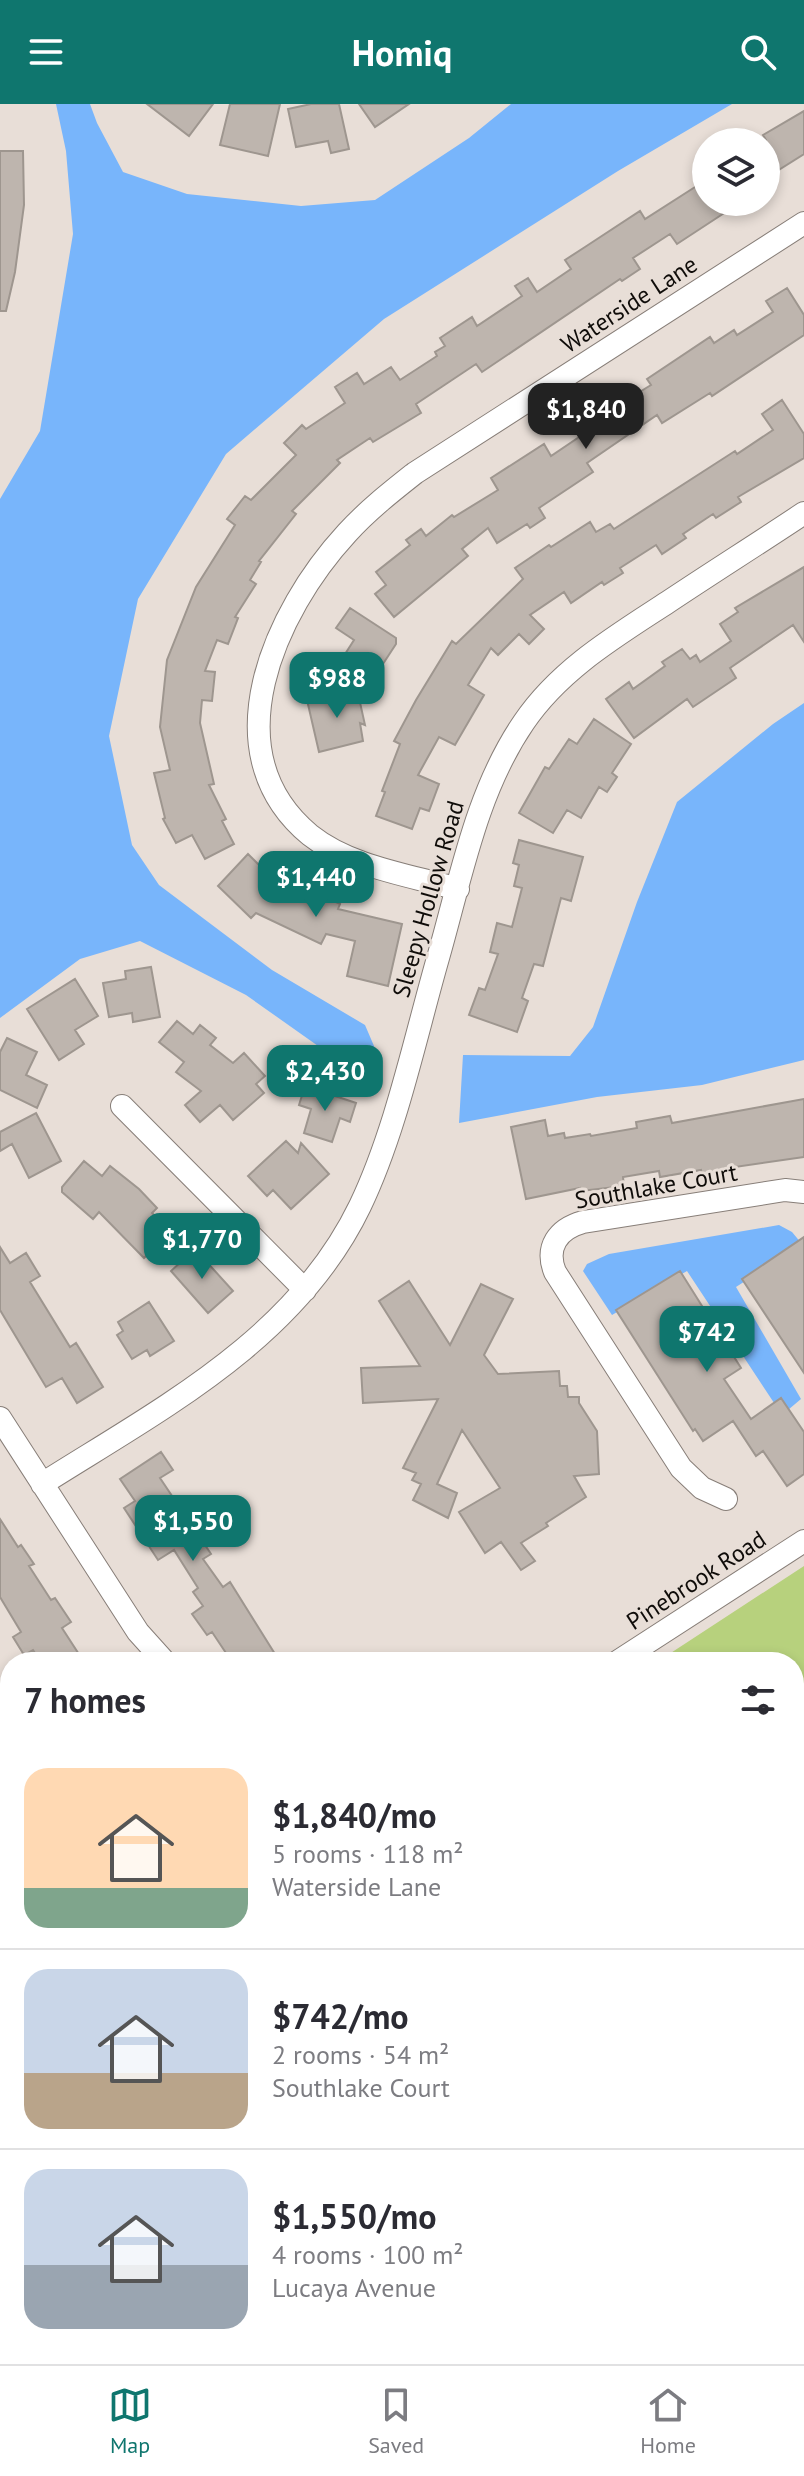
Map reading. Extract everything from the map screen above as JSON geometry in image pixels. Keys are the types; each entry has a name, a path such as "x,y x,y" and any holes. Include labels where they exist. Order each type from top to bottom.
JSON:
{"street":[{"name":"Waterside Lane","path":"458,889 350,858 310,835 281,802 261,754 258,728 264,677 285,624 345,535 375,504 415,473 804,223"},
{"name":"Sleepy Hollow Road","path":"42,1484 211,1376 281,1317 305,1290 343,1237 374,1173 487,791 512,741 543,698 608,641 804,513"},
{"path":"122,1106 305,1290"},
{"name":"Southlake Court","path":"726,1499 702,1488 681,1468 555,1272 552,1246 561,1232 583,1222 785,1190 804,1192"},
{"path":"0,1418 138,1632 156,1652"},
{"name":"Pinebrook Road","path":"632,1652 804,1541"},
{"path":"138,1632 147,1652"}],"green space":[{"path":"804,1566 804,1652 672,1652"}],"water":[{"path":"56,104 90,104 123,172 187,194 301,206 375,200 469,138 511,104 732,104 618,171 384,319 226,454 138,599 109,736 132,845 159,885 272,970 365,1025 377,1053 352,1070 246,995 140,941 80,959 0,1018 0,499 40,431 73,234 66,151"},
{"path":"804,703 804,1060 702,1085 597,1097 459,1123 463,1055 570,1056 593,1027 637,902 677,802 773,724"},
{"path":"779,1225 792,1232 802,1244 736,1287 801,1399 782,1415 687,1271 612,1315 583,1271 587,1264 609,1254"}],"building":[{"path":"147,104 213,104 189,136"},
{"path":"230,104 280,104 268,156 220,145"},
{"path":"311,104 339,104 349,149 331,153 328,141 296,147 288,109"},
{"path":"359,104 409,104 375,127"},
{"path":"804,111 804,154 780,169 780,128 775,128"},
{"path":"0,151 23,151 24,205 6,311 0,311"},
{"path":"692,189 692,216 720,216 677,244 670,234 633,258 640,269 622,281 620,279 482,372 476,364 416,404 421,413 373,442 370,438 337,460 340,463 292,511 296,514 259,561 250,580 256,584 235,617 238,618 228,644 217,640 205,671 215,672 212,701 202,700 200,723 214,784 209,785 234,844 205,859 192,835 176,843 163,819 154,773 170,770 160,727 167,660 196,587 235,525 227,519 245,496 251,500 296,455 284,443 302,425 306,429 345,403 335,387 357,373 364,384 391,367 400,380 437,356 435,352 445,346 440,338 472,317 477,326 522,296 515,286 528,278 537,292 571,269 565,260 640,211 645,219"},
{"path":"787,288 804,315 804,335 712,396 710,393 662,423 657,415 587,463 593,472 539,508 545,518 530,528 527,524 497,543 488,528 462,549 468,556 394,617 375,594 386,585 376,572 410,545 406,540 421,529 426,536 452,515 454,517 498,490 491,478 544,444 551,456 588,431 582,423 617,400 620,404 651,385 647,379 710,337 714,343 734,330 737,335 773,312 766,301"},
{"path":"782,400 804,434 804,458 738,497 741,502 716,518 713,514 683,534 686,538 662,554 656,545 620,568 623,573 604,585 602,582 571,603 564,592 530,615 544,629 529,644 519,634 498,655 491,648 468,685 484,695 455,745 439,737 418,775 439,784 429,811 420,808 412,829 376,816 400,744 394,741 416,700 452,641 456,644 523,579 515,568 590,522 596,532 610,524 614,529 735,451 737,454 773,430 762,414"},
{"path":"804,567 804,642 793,625 730,668 736,678 693,707 687,699 634,738 606,699 629,682 633,689 665,666 662,662 682,649 690,659 696,655 700,662 731,641 720,624 738,612 735,608"},
{"path":"350,608 396,638 396,644 377,673 369,667 363,677 340,662 354,640 336,628"},
{"path":"357,689 365,725 360,723 363,741 319,752 307,700"},
{"path":"594,719 631,744 612,773 617,777 607,792 599,787 581,818 567,810 553,833 519,813 545,767 549,769 569,739 577,744"},
{"path":"519,840 583,857 571,901 561,898 543,966 534,964 522,998 528,1001 517,1032 469,1015 479,988 485,990 498,954 490,952 497,923 512,927 522,888 514,886 519,865 513,863"},
{"path":"248,854 267,873 274,865 289,878 279,889 310,904 316,892 340,904 338,909 402,924 388,986 347,976 355,941 326,934 321,944 256,913 251,918 218,886"},
{"path":"151,967 160,1017 133,1022 132,1013 109,1017 103,983 126,979 125,971"},
{"path":"75,979 98,1016 75,1030 84,1044 59,1060 27,1009"},
{"path":"177,1021 193,1034 200,1025 216,1038 210,1045 233,1063 244,1053 265,1076 256,1084 264,1093 233,1120 220,1105 200,1122 185,1105 201,1091 176,1072 184,1062 159,1042"},
{"path":"7,1038 37,1052 26,1075 47,1085 37,1108 0,1090 0,1052"},
{"path":"305,1086 356,1103 350,1122 340,1118 332,1142 304,1133 311,1109 299,1105"},
{"path":"804,1099 804,1157 721,1169 722,1173 702,1176 701,1170 660,1177 659,1171 623,1177 624,1186 581,1191 580,1188 526,1199 511,1127 545,1120 548,1136 564,1133 565,1138 591,1136 637,1128 636,1122 670,1116 672,1123"},
{"path":"36,1113 61,1161 29,1178 12,1144 0,1151 0,1132"},
{"path":"286,1141 298,1153 301,1143 329,1174 291,1209 273,1190 267,1196 248,1176"},
{"path":"84,1161 102,1176 110,1166 157,1208 152,1213 171,1232 144,1258 99,1212 93,1219 62,1192 62,1187"},
{"path":"804,1237 804,1373 742,1279"},
{"path":"0,1247 10,1263 26,1253 40,1276 30,1282 70,1347 76,1343 103,1387 77,1403 62,1378 46,1387 0,1310"},
{"path":"195,1249 233,1291 208,1313 171,1271"},
{"path":"680,1271 741,1368 724,1379 751,1419 781,1398 804,1432 804,1474 787,1486 763,1451 756,1456 733,1421 703,1441 695,1429 693,1431 616,1310"},
{"path":"409,1281 450,1345 481,1284 513,1299 484,1355 498,1374 559,1371 560,1386 567,1386 568,1397 579,1397 579,1403 597,1431 599,1474 574,1476 586,1497 521,1543 535,1561 521,1570 501,1542 485,1553 459,1512 500,1488 462,1430 437,1484 457,1493 448,1518 413,1500 421,1484 412,1480 416,1473 403,1468 438,1399 363,1403 361,1368 420,1366 379,1301"},
{"path":"149,1302 174,1341 150,1356 147,1350 132,1359 117,1335 123,1331 118,1322"},
{"path":"161,1452 173,1470 160,1478 211,1554 203,1559 223,1587 230,1582 274,1652 225,1652 212,1632 207,1635 192,1614 203,1606 193,1592 198,1588 174,1550 158,1560 124,1508 135,1501 120,1479"},
{"path":"0,1519 18,1547 21,1545 34,1564 29,1566 51,1600 55,1598 71,1622 62,1628 78,1652 22,1652 13,1637 21,1632 0,1597"}]}
